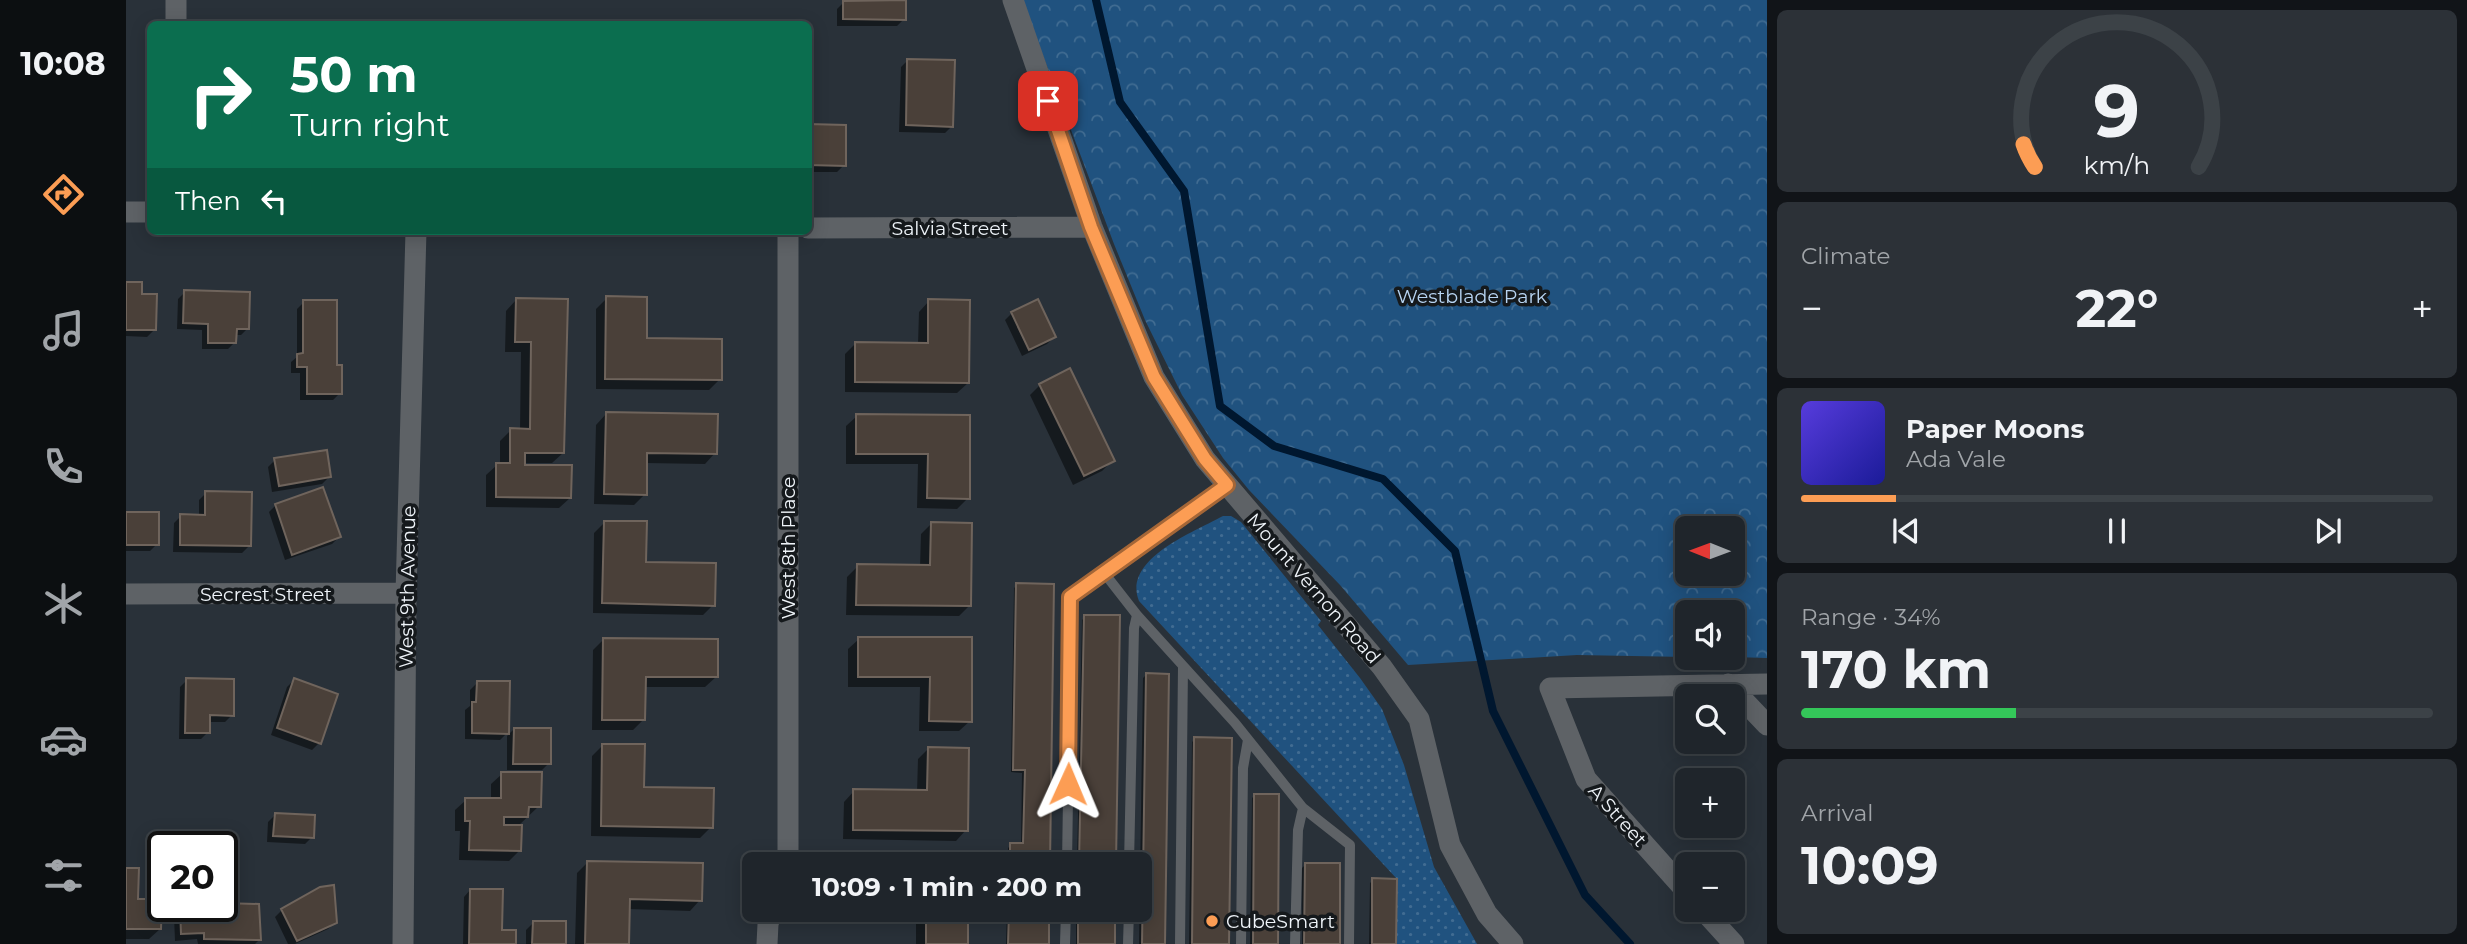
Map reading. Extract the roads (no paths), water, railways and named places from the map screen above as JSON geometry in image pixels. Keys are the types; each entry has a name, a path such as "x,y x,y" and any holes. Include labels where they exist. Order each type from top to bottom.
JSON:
{"street":[{"path":"176,0 176,21"},
{"name":"Mount Vernon Road","path":"1013,0 1091,227 1154,377 1205,459 1382,667 1419,719 1450,845 1486,914 1513,944"},
{"path":"126,212 147,212"},
{"name":"Salvia Street","path":"812,228 1091,227"},
{"name":"West 9th Avenue","path":"403,944 406,593 416,235"},
{"name":"West 8th Place","path":"788,235 788,852"},
{"name":"Secrest Street","path":"126,594 406,593"},
{"path":"1745,684 1767,684"},
{"name":"A Street","path":"1675,685 1550,688 1586,779 1675,879"},
{"path":"1745,702 1767,725"},
{"path":"767,944 769,922"},
{"path":"1714,922 1734,944"}],"lane":[{"path":"1066,852 1070,597 1227,485"},
{"path":"1105,574 1303,808 1350,845 1349,944"},
{"path":"1129,852 1134,628 1137,615"},
{"path":"1180,944 1183,666"},
{"path":"1241,944 1242,768 1248,740"},
{"path":"1295,944 1298,830 1303,808"},
{"path":"1065,944 1066,922"},
{"path":"1128,944 1129,922"}],"waterway":[{"path":"1096,0 1120,102 1184,191 1220,406 1274,446 1383,479 1455,551 1493,711 1585,895 1630,944"}],"place":[{"name":"CubeSmart","path":"1212,921"}],"park label":[{"name":"Westblade Park","path":"1472,296"}]}
